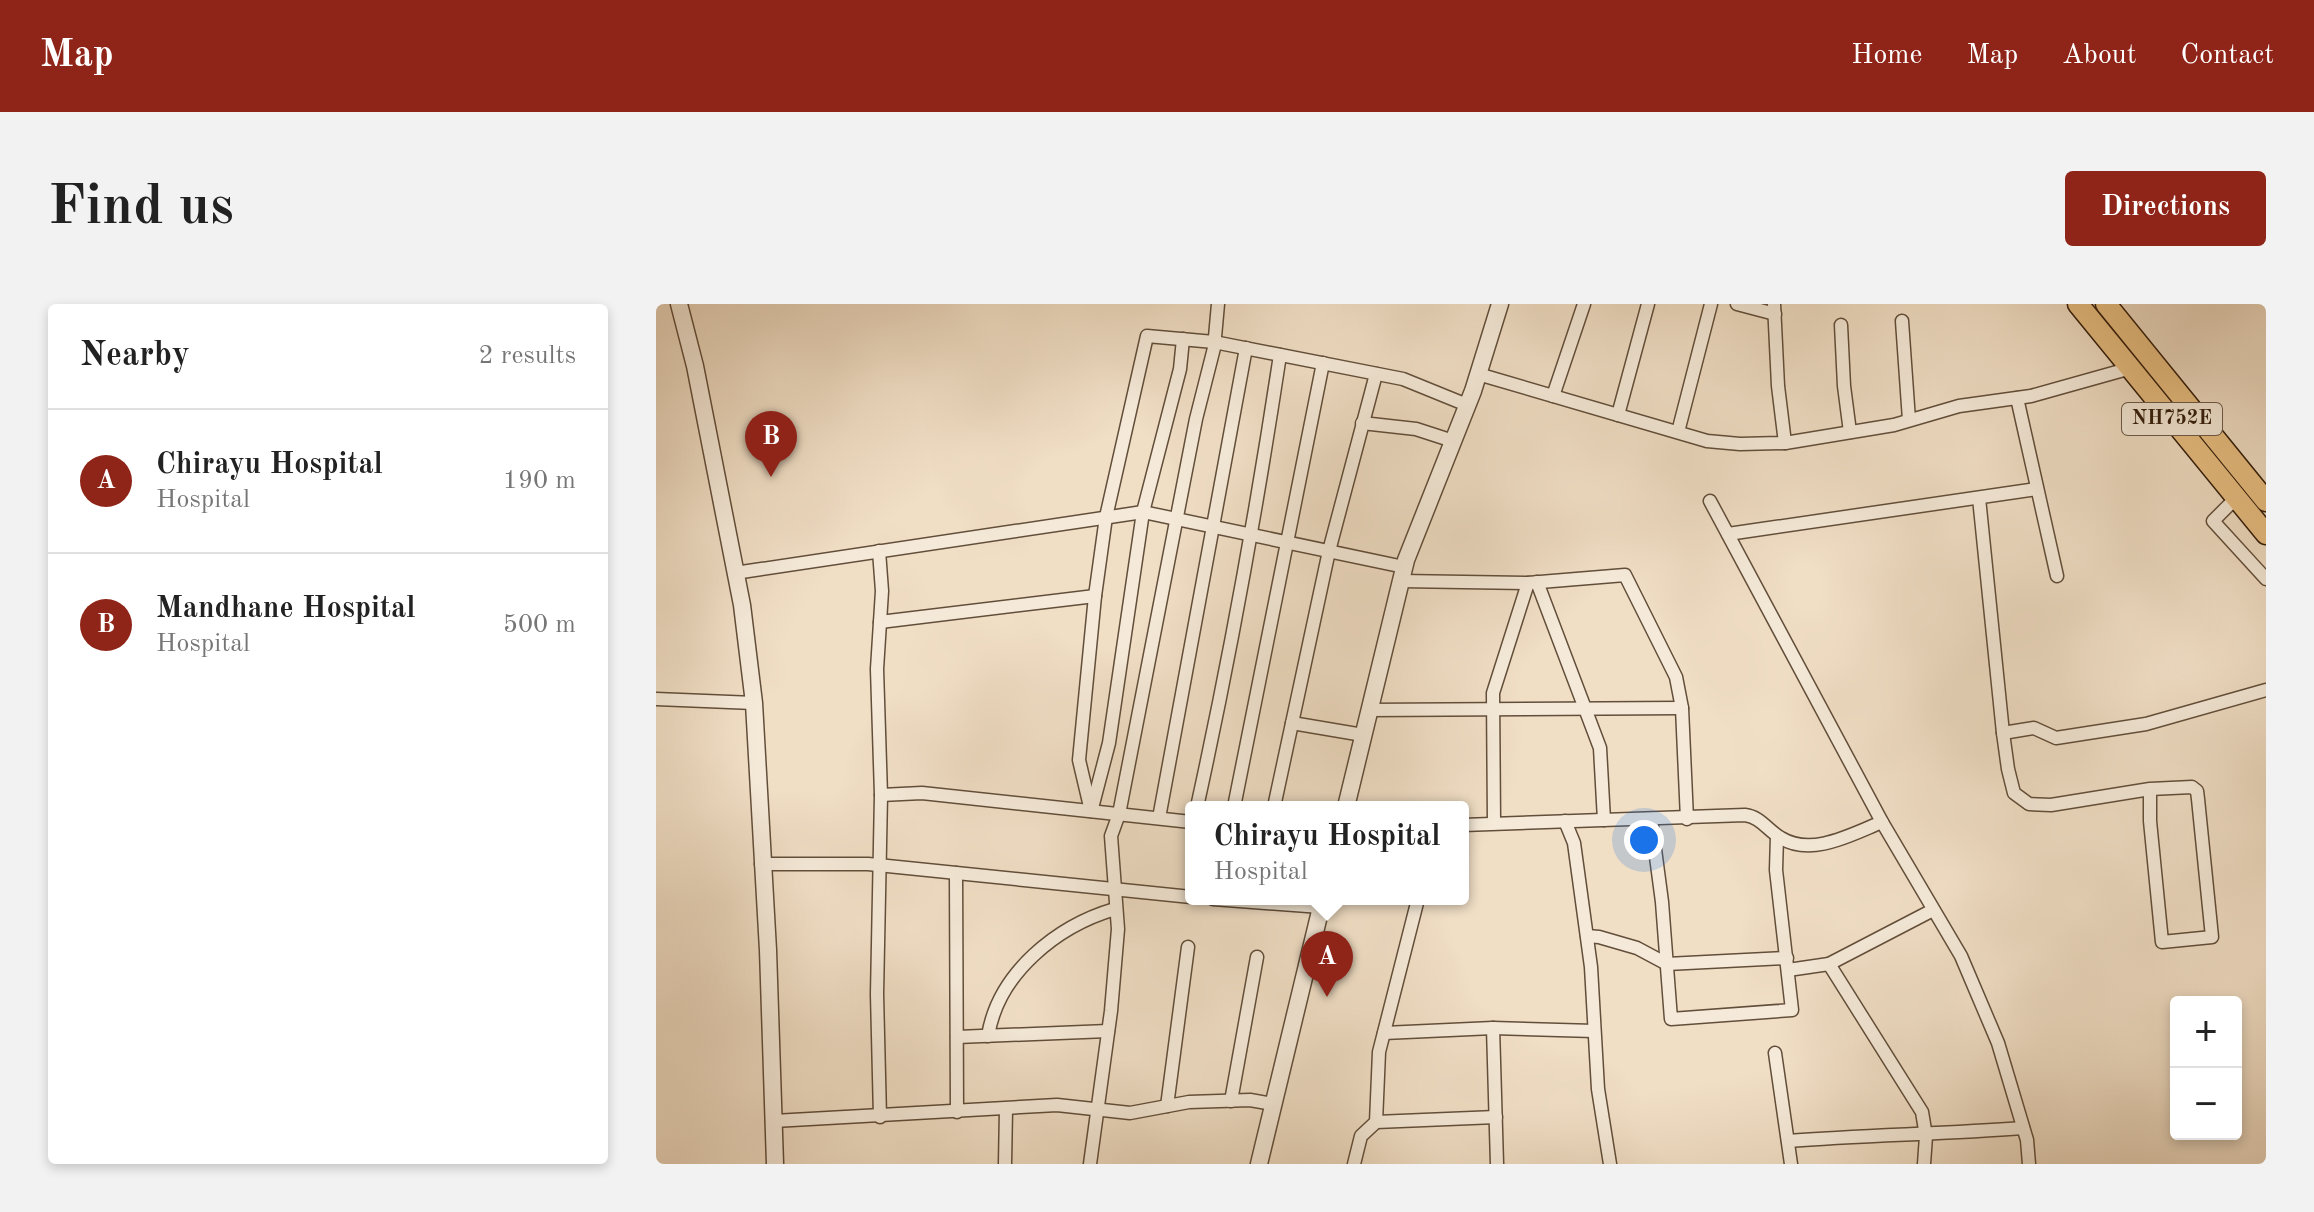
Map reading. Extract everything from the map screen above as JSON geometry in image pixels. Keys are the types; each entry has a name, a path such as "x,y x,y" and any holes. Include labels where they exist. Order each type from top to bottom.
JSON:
{"highway":[{"name":"NH752E","path":"2078,304 2266,534"},
{"name":"NH752E","path":"2106,304 2266,501"}],"street":[{"path":"679,304 695,366 735,573 754,703 768,950 775,1164"},
{"path":"1090,1164 1118,929 1111,836 1119,814 1196,419 1214,342 1218,304"},
{"path":"1347,801 1402,574 1467,405 1500,304"},
{"path":"1553,396 1584,304"},
{"path":"1618,415 1648,304"},
{"path":"1678,432 1711,304"},
{"path":"1737,304 1775,309 1778,386 1785,443"},
{"path":"1902,321 1909,420"},
{"path":"1841,325 1850,432"},
{"path":"1091,811 1079,760 1095,596 1106,517 1147,336 1214,342 1403,379 1467,405"},
{"path":"1091,811 1109,743 1143,512 1180,369 1183,339"},
{"path":"1159,818 1246,348"},
{"path":"1198,801 1252,535 1280,355"},
{"path":"1235,801 1323,363"},
{"path":"1478,374 1707,441 1740,444 1785,443 1850,432 1959,406 2017,398 2090,382 2131,368"},
{"path":"1275,801 1329,551 1376,374"},
{"path":"2017,398 2057,576"},
{"path":"1362,423 1416,429 1453,441"},
{"path":"1728,534 2037,489"},
{"path":"1979,498 2003,733 2014,793 2029,804 2051,805 2150,789 2192,787 2197,791 2212,937 2162,942 2150,821 2150,789"},
{"path":"2236,498 2213,521 2266,579"},
{"path":"1710,501 1882,822 1961,956 1998,1043 2023,1128 2029,1164"},
{"path":"735,573 1143,512 1329,551 1402,574 1533,583 1625,575 1676,677 1682,708 1687,819"},
{"path":"879,551 882,591 877,669 881,795 877,994 880,1117"},
{"path":"1533,583 1600,748 1604,820"},
{"path":"1494,823 1493,693 1533,583"},
{"path":"880,622 1095,596"},
{"path":"2003,733 2034,728 2056,738 2131,726 2266,690"},
{"path":"656,699 754,703"},
{"path":"1369,710 1682,708"},
{"path":"1292,723 1363,735"},
{"path":"881,795 922,793 1185,821"},
{"path":"1469,825 1756,817 1777,836 1793,844 1813,846 1882,822"},
{"path":"1651,819 1671,1019 1792,1010 1776,870 1777,836"},
{"path":"1565,821 1574,843 1587,936 1598,1089 1610,1164"},
{"path":"761,864 879,865 1185,897"},
{"path":"956,873 957,1112"},
{"path":"1259,1164 1322,905"},
{"path":"1376,1122 1379,1052 1416,905"},
{"path":"988,1036 991,1013 999,1000 1016,974 1044,945 1090,916 1115,909"},
{"path":"1587,936 1637,948 1667,964 1829,964 1933,910"},
{"path":"1167,1106 1188,947"},
{"path":"1231,1101 1257,957"},
{"path":"1829,964 1922,1112 1926,1136 1924,1164"},
{"path":"1384,1033 1493,1028 1594,1031"},
{"path":"1493,1028 1497,1164"},
{"path":"957,1037 1108,1031"},
{"path":"1775,1053 1791,1164"},
{"path":"774,1121 1057,1105 1130,1113 1189,1102 1250,1100 1273,1104"},
{"path":"1005,1164 1006,1109"},
{"path":"1354,1164 1361,1136 1376,1122 1496,1117"},
{"path":"1788,1141 1856,1136 1926,1136 2023,1128"}],"place":[{"name":"Mandhane Hospital","path":"771,477"},
{"name":"Chirayu Hospital","path":"1327,997"}]}
